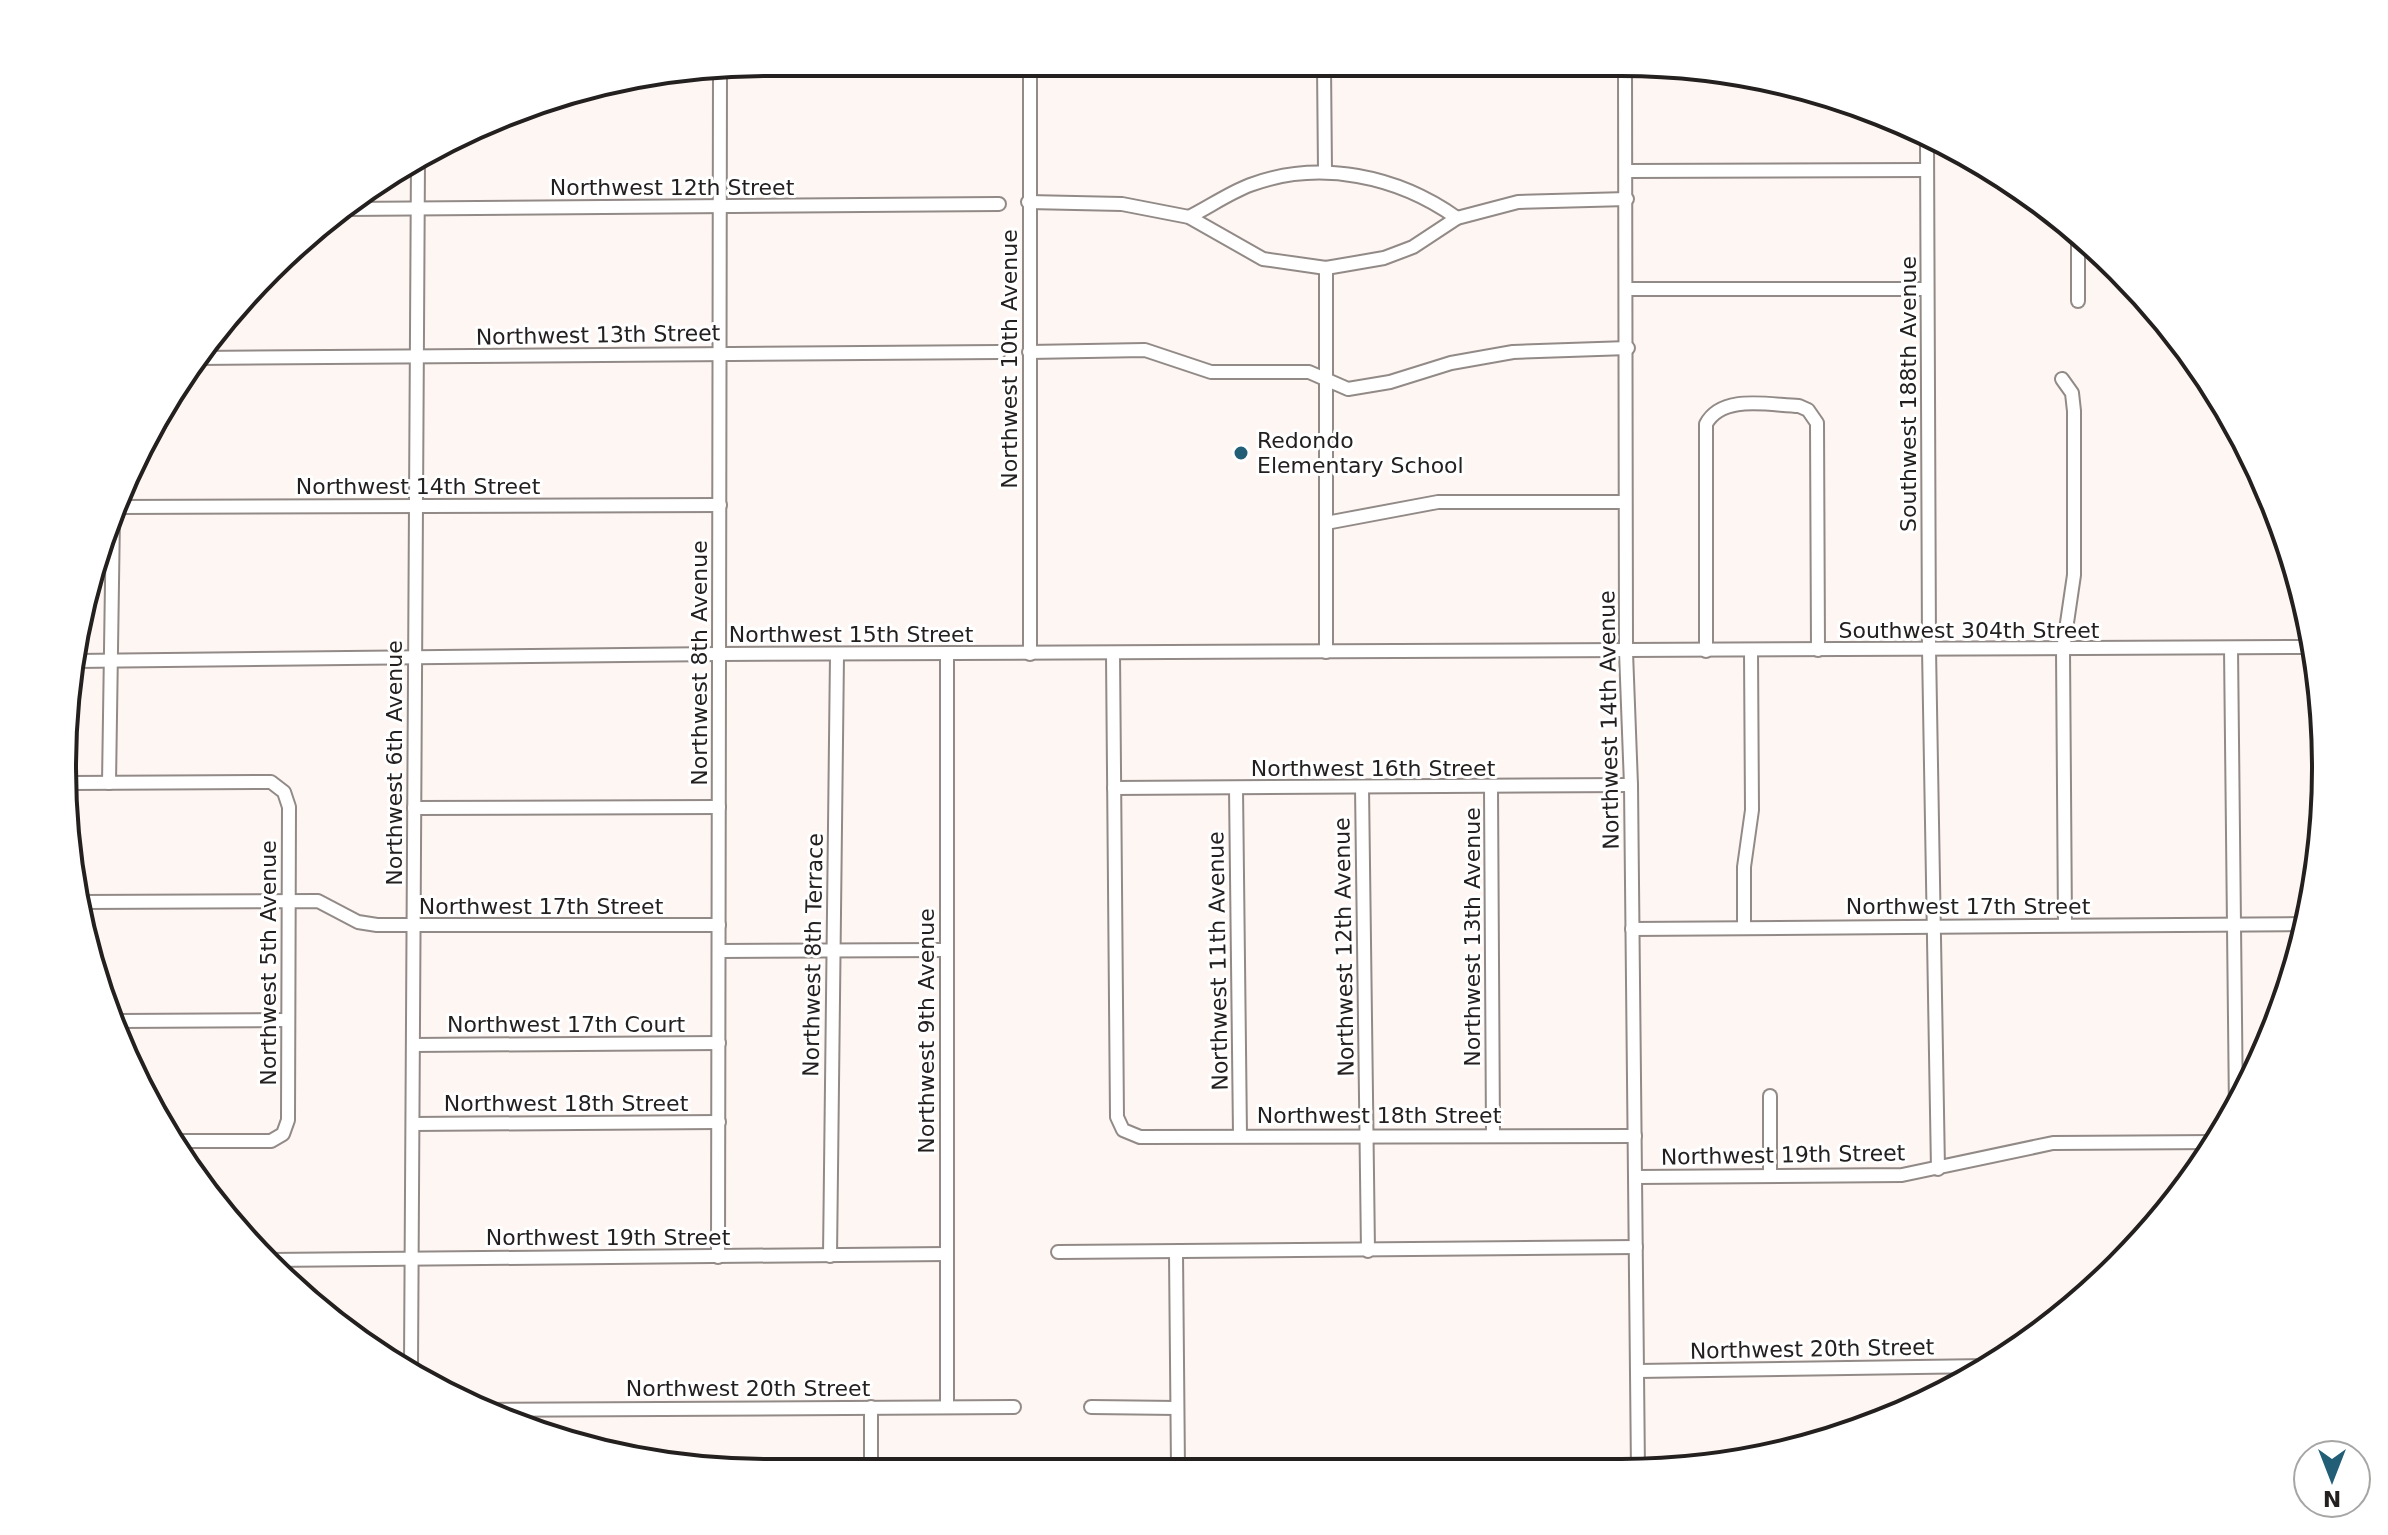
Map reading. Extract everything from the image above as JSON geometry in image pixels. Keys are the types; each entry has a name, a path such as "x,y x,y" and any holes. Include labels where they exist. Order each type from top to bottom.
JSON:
{"street":[{"name":"Northwest 10th Avenue","path":"1030,76 1030,654"},
{"path":"1324,76 1325,171"},
{"name":"Northwest 14th Avenue","path":"1625,76 1628,348 1626,652 1631,785 1638,1459"},
{"name":"Northwest 8th Avenue","path":"718,1257 720,77"},
{"name":"Southwest 188th Avenue","path":"1927,148 1929,649 1938,1169"},
{"path":"1627,171 1927,170"},
{"name":"Northwest 6th Avenue","path":"411,1359 418,171"},
{"path":"1189,217 1251,185 1325,171 1404,188 1428,197 1457,218"},
{"path":"1028,202 1122,204 1189,217 1263,259 1326,268 1384,258 1413,247 1457,218 1518,202 1627,199"},
{"name":"Northwest 12th Street","path":"361,209 999,204"},
{"path":"2078,250 2078,301"},
{"path":"1326,268 1326,652"},
{"path":"1627,289 1927,289"},
{"path":"1029,352 1145,350 1211,372 1309,372 1348,389 1390,382 1451,363 1513,352 1628,348"},
{"name":"Northwest 13th Street","path":"211,358 999,352"},
{"path":"2062,379 2072,393 2074,411 2074,575 2063,650 2065,925"},
{"path":"1706,651 1706,424 1713,411 1724,405 1799,406 1808,410 1817,423 1818,650"},
{"path":"1326,523 1438,502 1625,502"},
{"name":"Northwest 14th Street","path":"127,507 720,505"},
{"path":"76,783 109,783 112,547"},
{"name":"Southwest 304th Street","path":"1626,652 2301,647"},
{"path":"2231,648 2236,1083"},
{"path":"1744,927 1744,867 1752,810 1751,651"},
{"name":"Northwest 15th Street","path":"85,661 719,654 1626,652"},
{"path":"1113,654 1114,788"},
{"name":"Northwest 8th Terrace","path":"830,1256 837,655"},
{"name":"Northwest 9th Avenue","path":"947,655 947,1406"},
{"name":"Northwest 5th Avenue","path":"109,783 271,782 284,792 289,807 288,1120 283,1134 271,1141 186,1141"},
{"name":"Northwest 16th Street","path":"1114,788 1631,785"},
{"name":"Northwest 12th Avenue","path":"1362,787 1368,1251"},
{"name":"Northwest 18th Street","path":"1114,788 1117,1117 1123,1130 1140,1137 1635,1136"},
{"name":"Northwest 11th Avenue","path":"1236,788 1240,1135"},
{"name":"Northwest 13th Avenue","path":"1491,788 1493,1134"},
{"path":"414,808 719,807"},
{"name":"Northwest 17th Street","path":"89,902 318,901 358,922 413,926 719,925"},
{"name":"Northwest 17th Street","path":"1632,929 2293,924"},
{"path":"719,951 946,950"},
{"path":"125,1021 288,1020"},
{"name":"Northwest 17th Court","path":"413,1045 719,1043"},
{"path":"1770,1096 1770,1176"},
{"name":"Northwest 18th Street","path":"413,1124 719,1122"},
{"name":"Northwest 19th Street","path":"1636,1177 1902,1175 2053,1143 2201,1142"},
{"path":"1058,1252 1636,1247"},
{"path":"1176,1253 1178,1459"},
{"name":"Northwest 19th Street","path":"283,1260 947,1254"},
{"name":"Northwest 20th Street","path":"1637,1371 1965,1366"},
{"path":"871,1407 871,1459"},
{"name":"Northwest 20th Street","path":"513,1410 1014,1407"},
{"path":"1091,1407 1177,1408"}],"place":[{"name":"Redondo Elementary School","path":"1241,453"}]}
